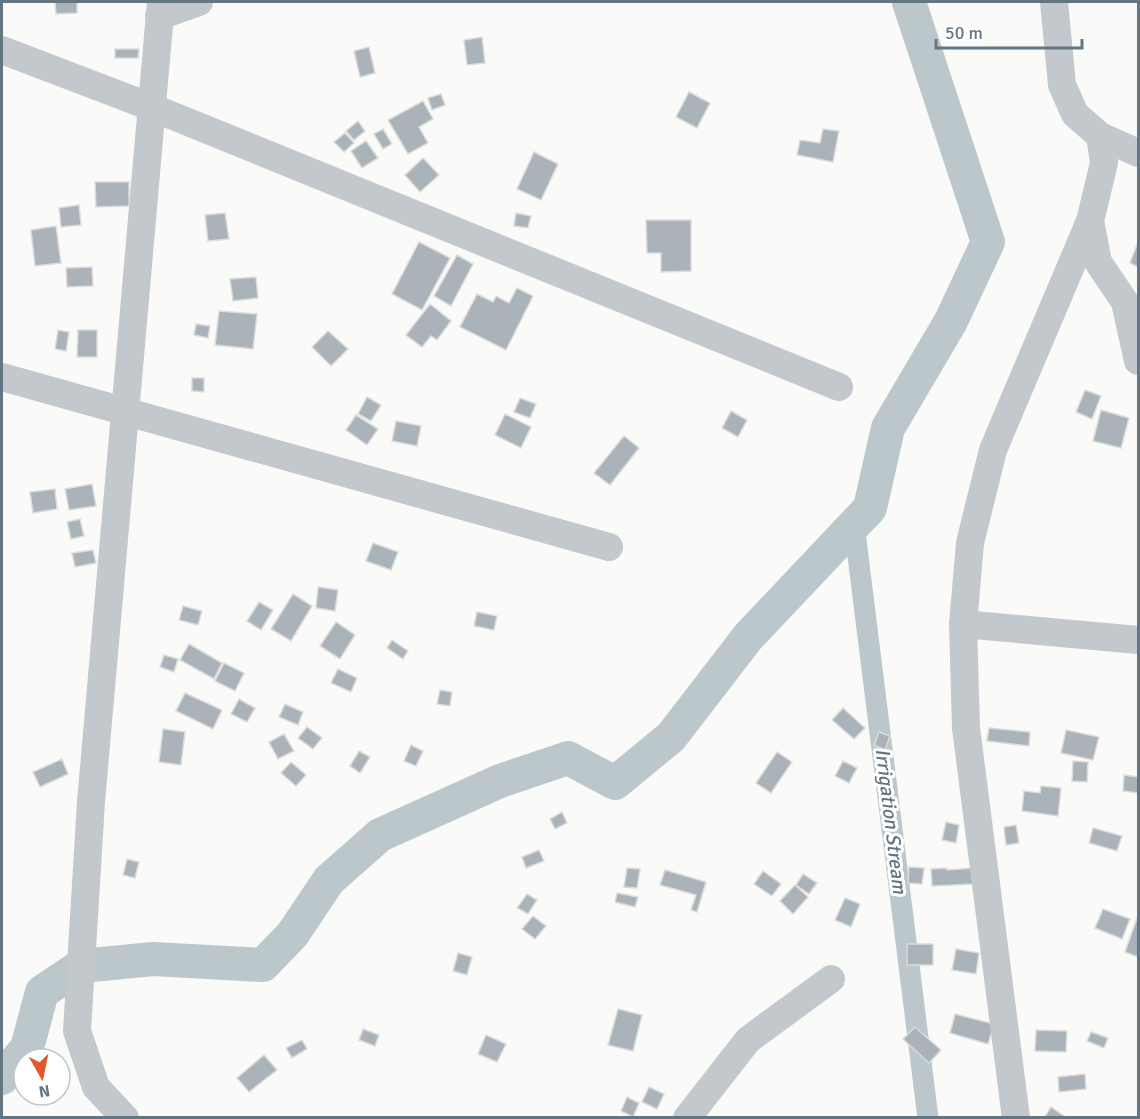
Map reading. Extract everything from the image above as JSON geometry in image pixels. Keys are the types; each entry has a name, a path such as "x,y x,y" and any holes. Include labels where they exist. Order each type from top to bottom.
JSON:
{"street":[{"path":"125,1118 96,1087 77,1031 91,802 160,9 199,2"},
{"path":"1054,2 1062,85 1075,114 1100,136 1138,153"},
{"path":"2,51 151,107 839,387"},
{"path":"1016,1118 966,728 963,624 970,543 993,450 1090,221 1104,163 1100,136"},
{"path":"1090,221 1098,262 1132,304 1138,361"},
{"path":"2,377 609,547"},
{"path":"963,624 1138,640"},
{"path":"687,1118 748,1040 831,979"}],"building":[{"path":"55,2 77,2 77,13 56,14"},
{"path":"482,37 485,63 467,65 464,40"},
{"path":"369,47 375,73 360,77 354,51"},
{"path":"115,49 139,49 138,58 115,58"},
{"path":"689,92 710,103 697,128 676,117"},
{"path":"441,94 445,105 432,110 428,98"},
{"path":"423,101 433,119 419,127 428,143 408,154 388,120"},
{"path":"358,121 365,131 354,140 346,131"},
{"path":"383,129 392,144 383,149 374,134"},
{"path":"823,129 839,131 833,162 797,155 800,140 820,143"},
{"path":"345,133 354,143 344,152 334,142"},
{"path":"366,141 378,158 362,168 351,151"},
{"path":"534,152 558,164 541,200 517,189"},
{"path":"423,158 439,175 420,192 405,175"},
{"path":"95,182 129,182 129,206 96,207"},
{"path":"79,205 81,225 61,227 59,208"},
{"path":"225,213 229,239 208,241 205,215"},
{"path":"516,213 531,216 528,228 514,226"},
{"path":"646,220 691,220 691,271 661,272 661,253 647,253"},
{"path":"56,226 61,263 35,266 31,230"},
{"path":"419,242 450,258 422,310 392,294"},
{"path":"1138,242 1138,267 1130,263"},
{"path":"457,255 473,264 451,306 434,296"},
{"path":"92,267 93,286 67,287 66,268"},
{"path":"256,277 258,298 233,301 230,279"},
{"path":"517,288 533,296 506,350 460,327 477,294 493,302 496,296 509,303"},
{"path":"430,304 451,321 437,340 431,336 422,347 406,335"},
{"path":"219,311 257,314 253,349 215,345"},
{"path":"196,324 210,326 208,338 194,335"},
{"path":"58,330 69,332 66,351 55,349"},
{"path":"78,330 97,330 97,357 77,357"},
{"path":"328,331 348,349 331,366 312,347"},
{"path":"192,378 204,378 204,392 192,391"},
{"path":"1085,390 1101,396 1092,419 1076,412"},
{"path":"367,397 381,405 371,421 358,414"},
{"path":"520,398 536,404 530,418 514,412"},
{"path":"1101,410 1129,418 1121,448 1093,441"},
{"path":"731,411 747,420 738,437 722,428"},
{"path":"505,414 531,427 521,448 495,435"},
{"path":"356,415 378,429 367,445 346,430"},
{"path":"396,421 421,426 417,446 392,441"},
{"path":"624,436 639,448 610,485 594,473"},
{"path":"92,484 96,506 69,510 65,489"},
{"path":"55,489 57,509 33,513 30,492"},
{"path":"80,519 84,536 71,539 67,522"},
{"path":"373,543 398,552 391,570 366,561"},
{"path":"93,550 96,563 75,567 72,553"},
{"path":"318,587 338,590 335,611 316,608"},
{"path":"293,594 312,606 291,641 271,629"},
{"path":"259,602 273,610 261,630 247,621"},
{"path":"183,606 202,611 198,625 179,620"},
{"path":"477,612 497,616 494,630 474,626"},
{"path":"336,622 355,635 340,659 320,646"},
{"path":"392,640 408,651 403,659 387,648"},
{"path":"189,644 222,663 214,679 180,660"},
{"path":"164,655 178,659 174,672 160,667"},
{"path":"224,663 244,673 235,691 215,681"},
{"path":"338,669 357,678 351,692 331,683"},
{"path":"440,690 452,692 450,706 437,704"},
{"path":"185,693 222,710 213,729 176,711"},
{"path":"239,699 255,708 247,722 231,714"},
{"path":"285,704 303,712 298,725 279,717"},
{"path":"843,708 865,728 854,739 832,720"},
{"path":"307,727 322,738 313,749 298,738"},
{"path":"989,728 1030,732 1029,746 987,741"},
{"path":"163,729 185,732 181,765 159,762"},
{"path":"1066,730 1099,737 1093,760 1061,753"},
{"path":"879,732 890,736 885,750 874,745"},
{"path":"284,734 294,751 278,759 269,742"},
{"path":"411,745 423,751 416,766 404,761"},
{"path":"359,751 370,757 360,773 350,766"},
{"path":"777,752 792,762 771,793 756,783"},
{"path":"62,759 68,774 40,787 33,772"},
{"path":"843,761 857,768 849,783 835,776"},
{"path":"1073,761 1088,762 1087,782 1072,781"},
{"path":"291,762 306,775 296,786 281,773"},
{"path":"1124,775 1138,777 1138,793 1123,791"},
{"path":"1041,786 1061,788 1058,816 1022,811 1024,791 1040,793"},
{"path":"562,812 567,823 555,829 550,819"},
{"path":"946,822 959,825 956,843 942,840"},
{"path":"1016,825 1019,843 1006,845 1004,827"},
{"path":"1093,828 1122,836 1117,851 1089,843"},
{"path":"539,850 544,861 526,868 522,857"},
{"path":"127,859 139,862 135,878 123,875"},
{"path":"909,867 924,868 922,884 908,883"},
{"path":"627,868 640,869 637,888 624,887"},
{"path":"947,868 947,870 974,868 975,884 932,886 931,869"},
{"path":"665,870 706,882 697,912 691,910 696,895 660,885"},
{"path":"763,871 781,884 772,896 754,884"},
{"path":"803,874 817,883 809,894 796,885"},
{"path":"795,885 808,897 793,914 780,901"},
{"path":"617,893 638,897 635,907 615,902"},
{"path":"527,894 537,900 528,914 517,908"},
{"path":"845,898 860,904 851,927 835,920"},
{"path":"1103,909 1130,919 1122,939 1095,928"},
{"path":"533,916 546,926 535,939 522,929"},
{"path":"1138,918 1138,957 1125,952"},
{"path":"907,944 933,944 933,965 907,965"},
{"path":"956,949 979,953 976,974 952,970"},
{"path":"458,953 472,957 467,975 453,971"},
{"path":"618,1009 642,1015 633,1051 608,1045"},
{"path":"955,1014 994,1024 988,1044 950,1033"},
{"path":"915,1027 941,1050 929,1063 903,1039"},
{"path":"363,1029 379,1035 375,1046 359,1040"},
{"path":"1036,1030 1067,1031 1066,1052 1035,1051"},
{"path":"1091,1032 1108,1038 1104,1048 1087,1041"},
{"path":"486,1035 506,1044 497,1062 478,1054"},
{"path":"302,1040 307,1049 292,1058 286,1048"},
{"path":"264,1055 277,1070 249,1092 237,1078"},
{"path":"1085,1074 1086,1089 1059,1092 1058,1077"},
{"path":"649,1087 664,1094 657,1109 642,1102"},
{"path":"627,1097 639,1103 633,1117 621,1111"},
{"path":"1051,1107 1067,1118 1044,1118"}],"waterway":[{"path":"2,1078 27,1048 42,992 81,966 153,959 263,965 292,935 329,880 380,835 500,781 568,758 615,783 671,737 748,637 870,508 888,428 951,321 988,242 909,2"},
{"name":"Irrigation Stream","path":"854,524 928,1118"}]}
